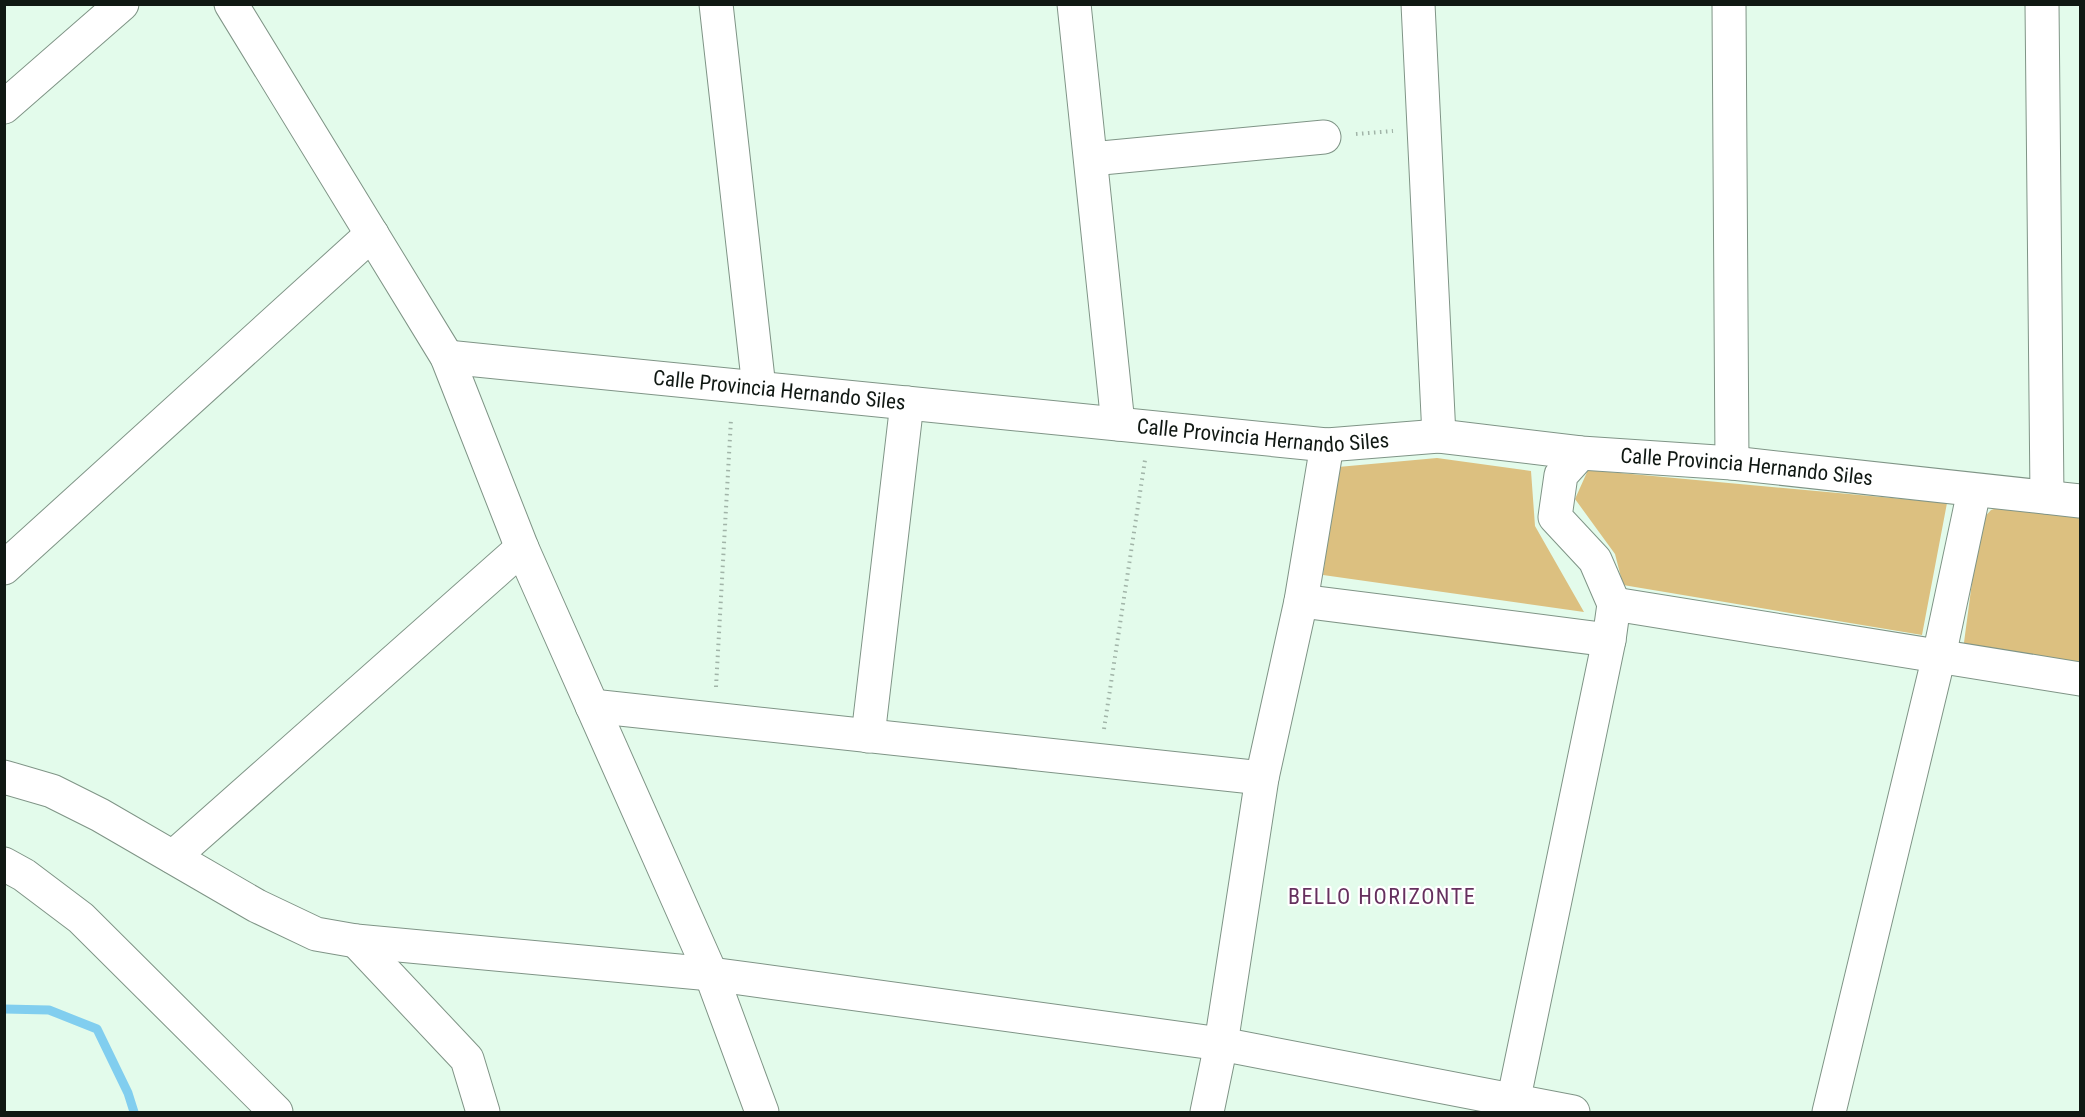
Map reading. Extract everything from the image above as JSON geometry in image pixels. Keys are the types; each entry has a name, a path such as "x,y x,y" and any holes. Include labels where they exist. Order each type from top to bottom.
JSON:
{"street":[{"path":"4,107 122,4"},
{"path":"231,4 447,357 522,548 711,975 762,1113"},
{"path":"716,4 746,386"},
{"path":"1074,4 1090,159 1134,425"},
{"path":"1418,4 1439,436"},
{"path":"1729,4 1732,463"},
{"path":"2042,4 2047,497"},
{"path":"1090,159 1324,137"},
{"path":"4,568 372,234"},
{"name":"Calle Provincia Hernando Siles","path":"447,357 1327,445 1439,436 1581,453 1732,463 2080,501"},
{"path":"868,736 907,402"},
{"path":"1207,1113 1221,1044 1262,778 1301,601 1327,445"},
{"path":"1513,1106 1609,640 1614,604 1594,560 1554,517 1561,475 1581,453"},
{"path":"1829,1113 1939,656 1974,491"},
{"path":"172,857 522,548"},
{"path":"1301,601 1609,640"},
{"path":"1614,604 2080,679"},
{"path":"592,706 1262,778"},
{"path":"4,777 51,791 257,906 316,934 356,941 711,975 1221,1044 1513,1106 1572,1113"},
{"path":"4,864 24,875 81,918 276,1113"},
{"path":"356,941 467,1059 483,1113"}],"path":[{"path":"1324,137 1424,128"},
{"path":"714,719 746,386"},
{"path":"1099,761 1134,425"}],"shaded area":[{"path":"1437,458 1531,471 1535,526 1584,612 1323,575 1338,467"},
{"path":"1588,470 1947,503 1922,635 1623,585 1615,554 1575,499"},
{"path":"2003,506 2080,515 2080,683 1963,650 1980,522 1991,510"}],"waterway":[{"path":"4,1009 49,1010 97,1029 128,1093 134,1112"}],"district":[{"name":"BELLO HORIZONTE","path":"1382,896"}]}
